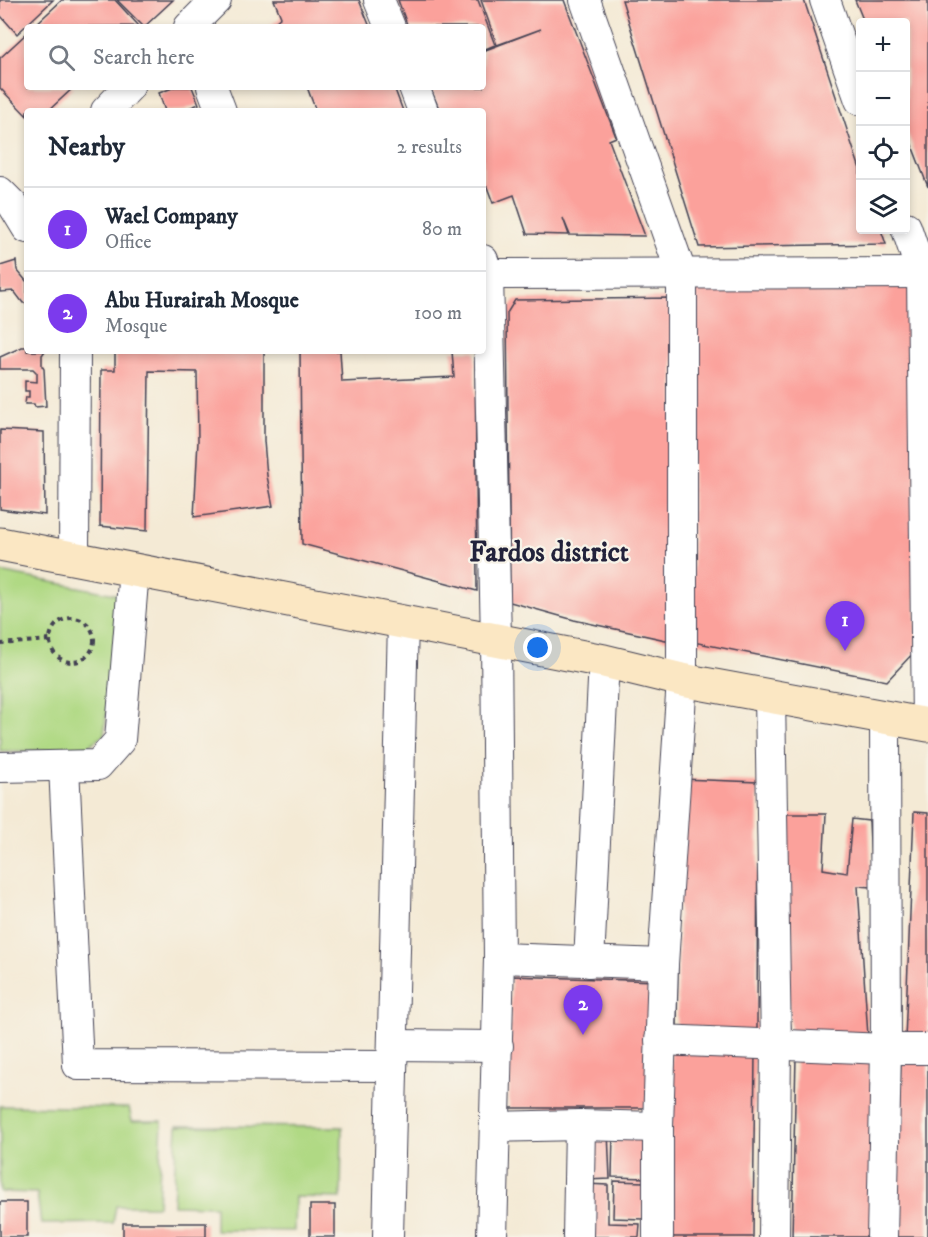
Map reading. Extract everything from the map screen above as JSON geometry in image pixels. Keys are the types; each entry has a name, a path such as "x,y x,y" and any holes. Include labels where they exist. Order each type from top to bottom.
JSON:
{"main road":[{"path":"0,544 603,661 682,680 928,725"}],"street":[{"path":"192,24 216,0"},
{"path":"379,0 389,24"},
{"path":"585,0 682,275 682,680 663,964 658,1127 658,1237"},
{"path":"825,0 856,86"},
{"path":"109,108 126,90"},
{"path":"213,90 220,108"},
{"path":"415,90 422,108"},
{"path":"909,234 925,274 928,725"},
{"path":"486,269 682,275 925,274"},
{"path":"486,303 496,640 499,958 492,1237"},
{"path":"74,558 75,354"},
{"path":"0,767 98,765 120,740 134,570"},
{"path":"388,1237 403,622"},
{"path":"589,962 603,661"},
{"path":"770,697 776,1045 774,1237"},
{"path":"882,1237 886,1049 885,718"},
{"path":"64,766 78,1065 392,1056 498,1046"},
{"path":"499,958 663,964"},
{"path":"660,1040 928,1049"},
{"path":"495,1127 580,1125 658,1127"},
{"path":"578,1237 580,1125"}],"path":[{"path":"70,618 85,621 90,627 94,641 89,654 77,662 70,662 57,657 52,651 50,640 52,630 57,623 70,618"},
{"path":"0,644 50,640"}],"green space":[{"path":"0,572 120,595 104,735 82,750 0,751"},
{"path":"0,1106 129,1108 132,1121 162,1121 158,1206 116,1206 113,1223 41,1224 37,1193 0,1192"},
{"path":"177,1126 342,1127 341,1198 295,1197 294,1231 215,1230 215,1206 173,1205"}],"building":[{"path":"0,0 53,0 28,24 24,24 24,27 17,34 0,15"},
{"path":"62,0 115,0 137,24 36,24"},
{"path":"117,0 173,0 147,24 141,24"},
{"path":"274,0 359,0 369,24 273,24 281,17"},
{"path":"398,0 478,0 495,45 486,49 486,24 407,24"},
{"path":"481,0 564,0 616,137 609,140 645,236 570,235 563,218 569,235 527,234 514,195 493,203 486,187 486,108 439,108 431,90 486,90 486,50 541,29 497,45"},
{"path":"622,0 804,0 856,157 856,234 882,234 886,244 699,247"},
{"path":"855,0 928,0 928,187 910,140 910,18 862,18"},
{"path":"24,36 24,90 71,90 51,108 24,108 24,113 0,88 0,58"},
{"path":"167,90 193,90 199,104 189,108 164,108 159,93"},
{"path":"308,90 395,90 402,108 315,108"},
{"path":"16,261 17,270 24,278 24,303 14,291 0,292 0,266"},
{"path":"691,285 914,285 916,650 887,681 693,642"},
{"path":"673,298 675,642 574,620 510,602 507,313 515,300"},
{"path":"22,347 24,347 24,354 43,354 46,406 35,407 34,404 25,404 29,391 25,391 25,381 37,382 37,373 33,369 0,369 0,357"},
{"path":"115,354 264,354 264,441 267,476 273,506 194,517 198,441 197,372 149,371 147,531 100,526 101,370 115,370"},
{"path":"300,354 340,354 342,382 454,377 452,354 475,354 477,591 302,544"},
{"path":"0,430 44,432 45,515 0,509"},
{"path":"681,779 758,782 757,1033 677,1026"},
{"path":"914,812 928,813 928,1039 905,1040"},
{"path":"772,814 826,814 823,869 847,873 852,819 869,821 872,887 858,886 868,1036 791,1031"},
{"path":"511,976 656,981 654,1108 509,1108"},
{"path":"671,1051 755,1051 753,1237 671,1237"},
{"path":"796,1056 880,1058 877,1237 792,1237"},
{"path":"901,1061 928,1061 928,1237 895,1237"},
{"path":"584,1132 608,1132 610,1179 585,1180"},
{"path":"613,1132 646,1132 646,1178 612,1177"},
{"path":"614,1181 644,1182 643,1219 613,1218"},
{"path":"585,1184 608,1185 608,1223 640,1224 639,1237 584,1237"},
{"path":"0,1202 27,1202 27,1237 0,1237"},
{"path":"310,1205 335,1205 335,1237 310,1237"},
{"path":"123,1223 206,1223 206,1237 123,1237"}],"place":[{"name":"Wael Company","path":"845,651"},
{"name":"Abu Hurairah Mosque","path":"583,1035"}],"district":[{"name":"Fardos district","path":"549,552"}]}
